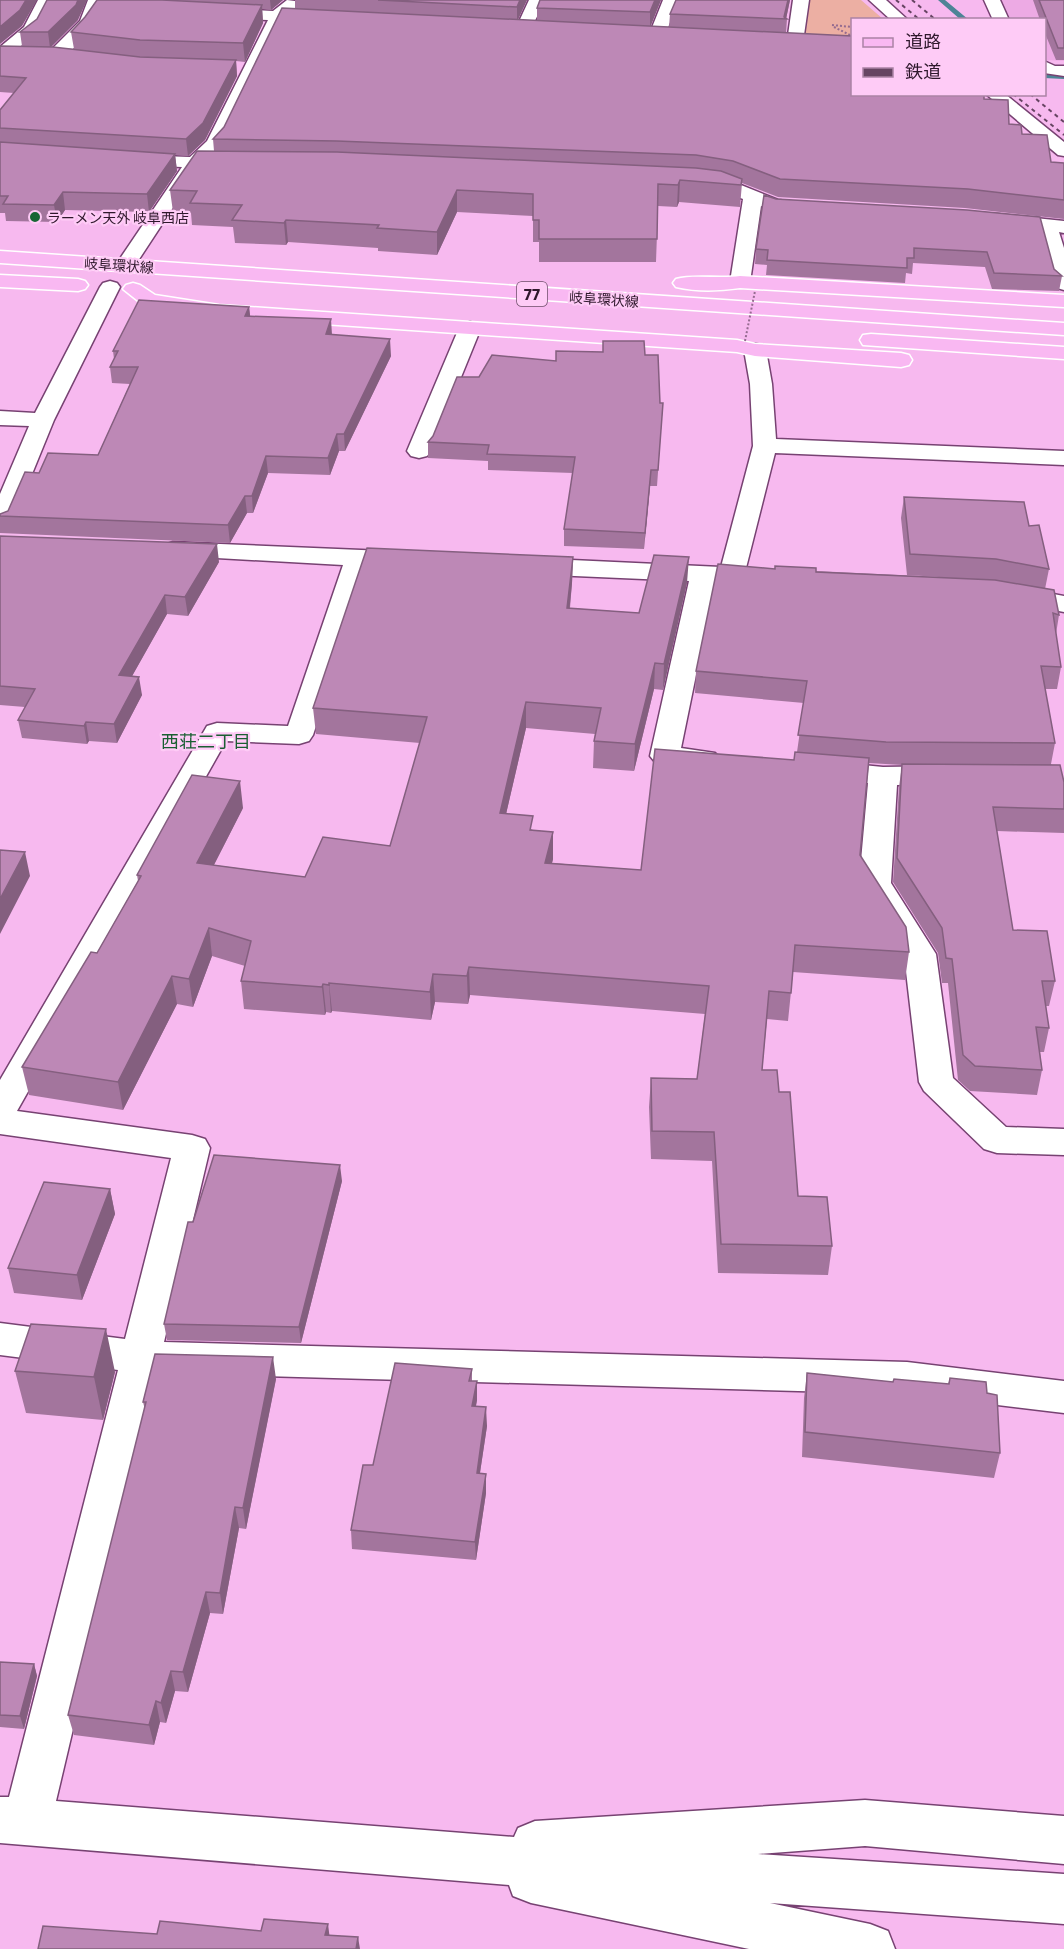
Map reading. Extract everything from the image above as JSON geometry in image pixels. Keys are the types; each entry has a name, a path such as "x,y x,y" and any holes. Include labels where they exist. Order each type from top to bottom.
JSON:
{"main road":[{"name":"岐阜環状線","path":"0,257 1064,329"},
{"path":"148,267 191,258 230,259 624,280"},
{"name":"岐阜環状線","path":"0,280 1064,353"},
{"path":"660,282 1064,301"},
{"path":"133,289 149,300 219,311 736,346 750,345 1064,371"}],"street":[{"path":"0,55 31,30 46,0"},
{"path":"125,266 193,164 215,144 278,15 296,0"},
{"path":"537,0 518,28 546,29"},
{"path":"657,35 671,0"},
{"path":"795,42 801,0"},
{"path":"878,0 900,18"},
{"path":"992,0 1000,18"},
{"path":"73,58 49,55 70,45 100,5"},
{"path":"198,12 336,18"},
{"path":"0,55 22,55"},
{"path":"1046,67 1052,71 1064,71"},
{"path":"227,69 251,69"},
{"path":"996,96 1064,151"},
{"path":"113,158 193,164 249,165"},
{"path":"683,180 724,185 776,205 825,209"},
{"path":"748,287 753,196"},
{"path":"977,218 1056,226 1064,284"},
{"path":"4,536 43,420 110,287"},
{"path":"419,451 470,328"},
{"path":"734,762 665,756 718,574 765,446 762,384 750,345"},
{"path":"0,418 43,420"},
{"path":"765,446 1064,458"},
{"path":"155,549 430,561"},
{"path":"0,1110 217,732 298,735 358,558"},
{"path":"501,564 779,577"},
{"path":"992,591 1064,604"},
{"path":"791,767 883,776 974,775"},
{"path":"883,776 875,883 920,954 936,1082 997,1140 1064,1142"},
{"path":"0,1121 192,1148 140,1357 14,1822 407,1854 1064,1899"},
{"path":"0,1339 140,1357 908,1378 1064,1397"},
{"path":"407,1854 865,1823 1064,1840"},
{"path":"407,1854 870,1949"}],"path":[{"path":"851,27 830,25 851,36"},
{"path":"748,287 750,345"}],"shaded area":[{"path":"806,0 861,0 882,18 851,18 851,42 801,36"},
{"path":"1000,0 1064,0 1064,61 1046,60 1046,18 1009,18"}],"building":[{"path":"0,0 26,0 20,10 0,27"},
{"path":"47,0 78,0 76,5 48,32 20,32 37,19"},
{"path":"97,0 162,0 262,5 243,43 140,40 71,32"},
{"path":"378,0 520,0 517,7"},
{"path":"540,0 655,0 650,12 537,8"},
{"path":"676,0 788,0 784,17 787,19 670,14"},
{"path":"1039,0 1064,0 1064,48 1058,48"},
{"path":"282,8 851,36 851,96 984,96 984,99 1008,100 1009,124 1021,125 1022,134 1047,135 1051,162 1064,163 1064,200 968,189 780,179 733,161 696,155 337,141 213,139 224,127"},
{"path":"0,46 53,47 140,57 236,60 203,123 186,139 0,128 0,110 26,78 0,76"},
{"path":"0,142 175,154 147,194 63,192 54,205 3,204 8,196 0,196"},
{"path":"197,151 337,152 696,168 721,171 742,179 741,185 680,180 678,185 658,184 657,239 539,239 539,220 533,220 533,194 457,190 437,232 377,228 379,225 286,220 284,223 232,220 242,205 190,203 197,191 170,190"},
{"path":"764,195 776,199 967,210 1040,217 1054,269 1062,276 994,273 987,252 914,248 914,258 907,258 907,268 767,260 768,250 756,249"},
{"path":"139,300 249,307 245,316 331,319 326,334 390,339 344,434 337,434 328,458 266,456 252,496 245,496 228,525 0,516 8,511 25,472 39,473 48,453 98,455 138,367 110,367 118,351 113,351"},
{"path":"603,341 644,341 645,355 658,355 660,403 663,403 658,470 651,470 645,533 564,529 575,457 487,454 489,445 428,442 433,436 457,377 479,377 492,355 556,361 556,351 603,352"},
{"path":"904,497 1024,502 1029,526 1039,525 1049,569 996,559 910,554"},
{"path":"0,536 217,544 185,597 165,595 119,675 139,677 114,724 86,722 84,726 18,720 35,689 0,686"},
{"path":"367,548 573,557 567,608 639,613 654,555 689,557 664,664 655,663 635,744 594,741 601,708 526,702 500,813 533,816 530,830 553,832 545,863 641,870 655,749 794,760 795,752 869,758 860,855 906,927 909,952 795,945 791,993 769,991 762,1070 777,1070 779,1092 790,1092 798,1196 827,1197 832,1246 721,1244 714,1132 652,1131 651,1078 697,1079 709,986 469,967 467,976 433,974 430,992 329,983 329,985 323,984 322,987 241,981 251,941 209,928 189,979 172,976 118,1082 22,1067 91,952 97,953 141,876 137,875 192,775 240,781 197,863 305,877 323,837 390,846 427,717 313,708"},
{"path":"718,564 775,569 775,566 816,568 816,572 995,580 1054,590 1059,615 1053,613 1061,667 1041,666 1055,743 886,742 798,735 807,681 696,671"},
{"path":"902,764 1060,765 1064,782 1064,809 993,807 1013,930 1047,931 1055,981 1042,981 1049,1028 1036,1027 1042,1070 975,1066 963,1055 952,959 946,958 942,928 897,858"},
{"path":"0,850 25,852 0,899"},
{"path":"214,1155 340,1165 299,1327 164,1324 188,1222 193,1222"},
{"path":"44,1182 110,1189 77,1275 8,1268"},
{"path":"31,1324 106,1329 94,1377 15,1371"},
{"path":"155,1354 273,1357 243,1508 235,1507 220,1593 206,1592 183,1672 171,1671 161,1703 156,1701 149,1725 68,1715 146,1402 143,1402"},
{"path":"395,1363 472,1369 469,1381 477,1381 472,1406 486,1407 477,1473 486,1474 475,1542 351,1530 363,1465 373,1465"},
{"path":"807,1373 893,1382 894,1379 949,1384 950,1378 986,1382 987,1393 997,1395 1000,1453 805,1432"},
{"path":"0,1662 34,1664 20,1716 0,1715"},
{"path":"264,1919 328,1924 325,1935 358,1937 356,1949 38,1949 43,1926 157,1934 160,1921 261,1931"}],"waterway":[{"path":"941,0 964,18"},
{"path":"1046,76 1064,77"}],"railway":[{"path":"896,0 918,18"},
{"path":"912,0 934,18"},
{"path":"1015,96 1064,135"},
{"path":"1032,96 1064,122"}],"place":[{"name":"ラーメン天外 岐阜西店","path":"35,217"}],"district":[{"name":"西荘二丁目","path":"206,741"}]}
